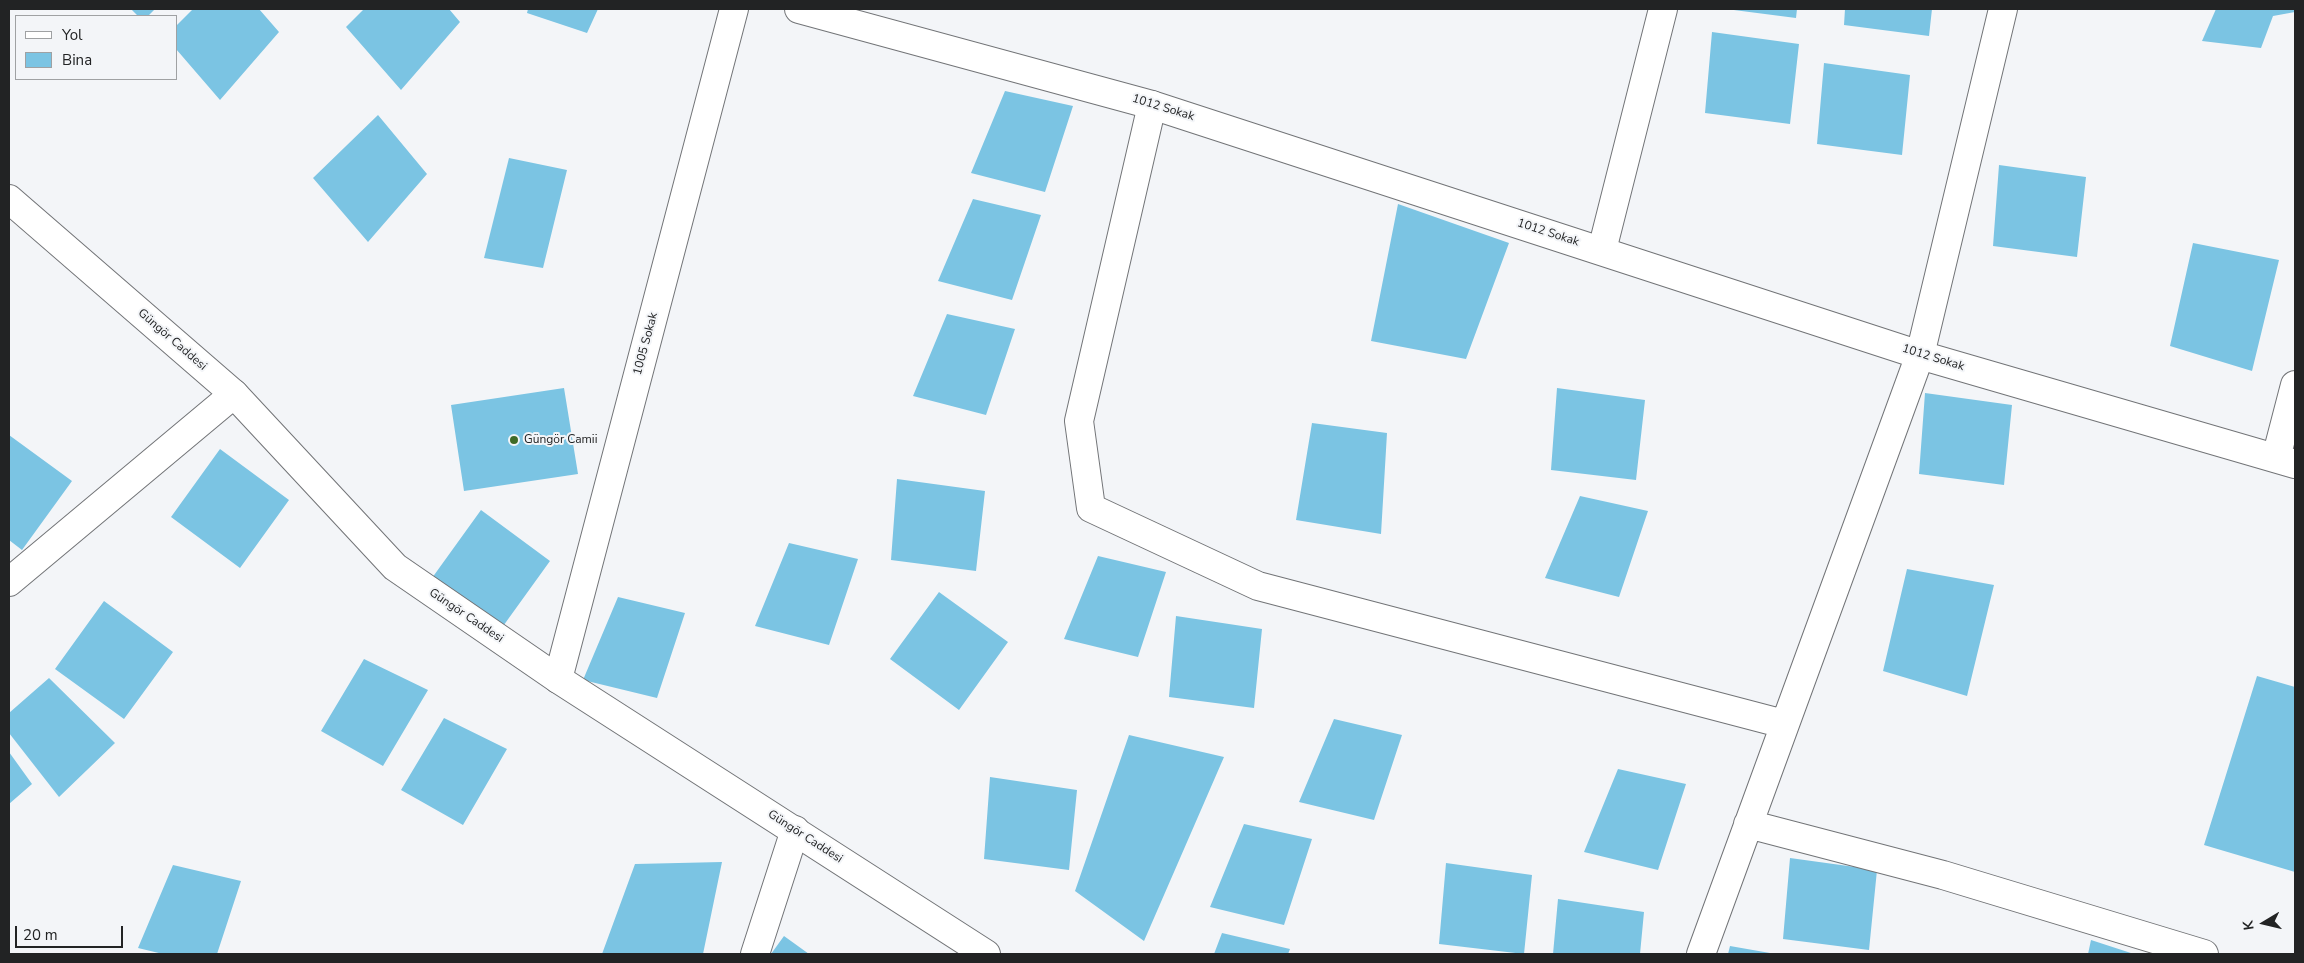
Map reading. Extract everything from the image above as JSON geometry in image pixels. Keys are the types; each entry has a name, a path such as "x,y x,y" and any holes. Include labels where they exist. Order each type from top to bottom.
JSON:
{"street":[{"name":"1005 Sokak","path":"558,678 734,9"},
{"name":"1012 Sokak","path":"799,9 1152,104 1920,355 2286,461"},
{"path":"1602,250 1663,9"},
{"path":"1701,954 1920,355 2003,9"},
{"path":"1152,104 1079,421 1091,508 1258,586 1784,724"},
{"name":"Güngör Caddesi","path":"9,199 234,394 395,568 558,678 986,954"},
{"path":"2286,461 2295,385"},
{"path":"9,582 234,394"},
{"path":"1748,824 1943,875 2204,954"},
{"path":"754,954 795,830"}],"building":[{"path":"131,9 155,9 149,15 137,15"},
{"path":"193,9 259,9 279,32 220,100 178,51 178,24"},
{"path":"364,9 449,9 460,22 401,90 346,27"},
{"path":"528,9 598,9 587,33 527,13"},
{"path":"1726,9 1797,9 1796,18"},
{"path":"1845,9 1932,9 1929,36 1844,25"},
{"path":"2216,9 2295,9 2295,12 2273,16 2261,48 2202,41"},
{"path":"1712,32 1799,44 1790,124 1705,113"},
{"path":"1824,63 1910,75 1902,155 1817,144"},
{"path":"1005,91 1073,106 1045,192 971,173"},
{"path":"378,115 427,174 368,242 313,178"},
{"path":"509,158 567,170 543,268 484,258"},
{"path":"1999,165 2086,177 2077,257 1993,246"},
{"path":"973,199 1041,215 1012,300 938,281"},
{"path":"1398,204 1509,243 1466,359 1371,341"},
{"path":"2193,243 2279,260 2252,371 2170,346"},
{"path":"947,314 1015,329 986,415 913,396"},
{"name":"Güngör Camii","path":"564,388 578,474 464,491 451,405"},
{"path":"1557,388 1645,400 1636,480 1551,470"},
{"path":"1925,393 2012,405 2004,485 1919,474"},
{"path":"1312,423 1387,433 1381,534 1296,520"},
{"path":"9,435 72,481 22,550 9,540"},
{"path":"220,449 289,500 240,568 171,517"},
{"path":"897,479 985,491 976,571 891,560"},
{"path":"1580,496 1648,511 1619,597 1545,578"},
{"path":"481,510 550,561 501,629 432,578"},
{"path":"789,543 858,559 829,645 755,626"},
{"path":"1098,556 1166,572 1138,657 1064,639"},
{"path":"1907,569 1994,585 1967,696 1883,671"},
{"path":"939,592 1008,642 959,710 890,659"},
{"path":"618,597 685,613 657,698 583,680"},
{"path":"104,601 173,652 124,719 55,669"},
{"path":"1176,616 1262,629 1254,708 1169,697"},
{"path":"364,659 428,690 383,766 321,731"},
{"path":"2257,676 2295,687 2295,872 2204,845"},
{"path":"49,678 115,743 59,797 9,733 9,713"},
{"path":"444,718 507,749 463,825 401,790"},
{"path":"1334,719 1402,735 1374,820 1299,802"},
{"path":"1129,735 1224,757 1144,941 1075,891"},
{"path":"9,752 32,784 9,804"},
{"path":"1618,769 1686,784 1658,870 1584,852"},
{"path":"990,777 1077,790 1069,870 984,859"},
{"path":"1244,824 1312,839 1284,925 1210,907"},
{"path":"1790,858 1877,870 1869,950 1783,939"},
{"path":"722,862 703,954 602,954 635,864"},
{"path":"1446,863 1532,875 1524,954 1439,944"},
{"path":"173,865 241,881 217,954 163,954 138,948"},
{"path":"1558,899 1644,912 1640,954 1553,954"},
{"path":"1222,933 1290,949 1288,954 1214,954"},
{"path":"784,936 809,954 771,954"},
{"path":"2091,940 2134,954 2088,954"},
{"path":"1730,946 1770,953 1770,954 1728,954"}],"place":[{"name":"Güngör Camii","path":"514,440"}]}
